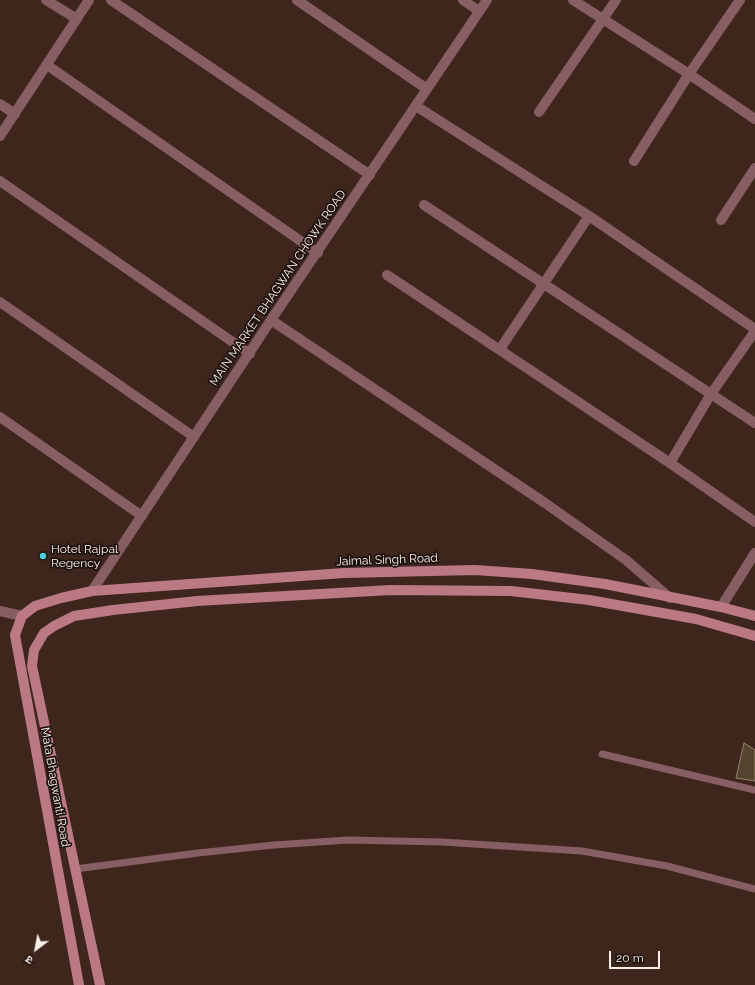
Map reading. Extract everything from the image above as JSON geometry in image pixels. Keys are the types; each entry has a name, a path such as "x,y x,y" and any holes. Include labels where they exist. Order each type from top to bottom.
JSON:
{"street":[{"path":"46,0 77,20"},
{"path":"0,136 89,0"},
{"path":"111,0 370,175"},
{"path":"297,0 427,89"},
{"path":"463,0 479,11"},
{"name":"MAIN MARKET BHAGWAN CHOWK ROAD","path":"92,591 487,0"},
{"path":"573,0 755,118"},
{"path":"539,112 616,0"},
{"path":"634,161 689,74 740,0"},
{"path":"47,65 318,253"},
{"path":"0,104 15,114"},
{"path":"416,106 589,216 755,330 711,394 670,463"},
{"path":"721,220 755,168"},
{"path":"0,181 250,354"},
{"path":"424,205 755,423"},
{"path":"500,349 589,216"},
{"path":"387,275 670,463 755,522"},
{"path":"0,302 194,437"},
{"path":"272,320 551,507 626,560 670,598"},
{"path":"0,417 142,516"},
{"path":"721,607 755,553"},
{"name":"Jaimal Singh Road","path":"22,616 35,606 92,591 344,573 475,570 532,574 605,584 721,607 755,616"},
{"path":"100,985 32,666 34,650 44,633 54,626 74,616 113,610 197,601 391,590 511,591 589,600 696,619 755,636"},
{"path":"0,611 22,616"},
{"name":"Mata Bhagwanti Road","path":"22,616 15,635 18,658 79,985"}],"lane":[{"path":"602,754 755,790"},
{"path":"75,869 274,845 348,840 442,842 582,851 667,866 755,889"}],"building":[{"path":"744,743 755,750 755,781 736,778"}],"place":[{"name":"Hotel Rajpal Regency","path":"43,556"}]}
